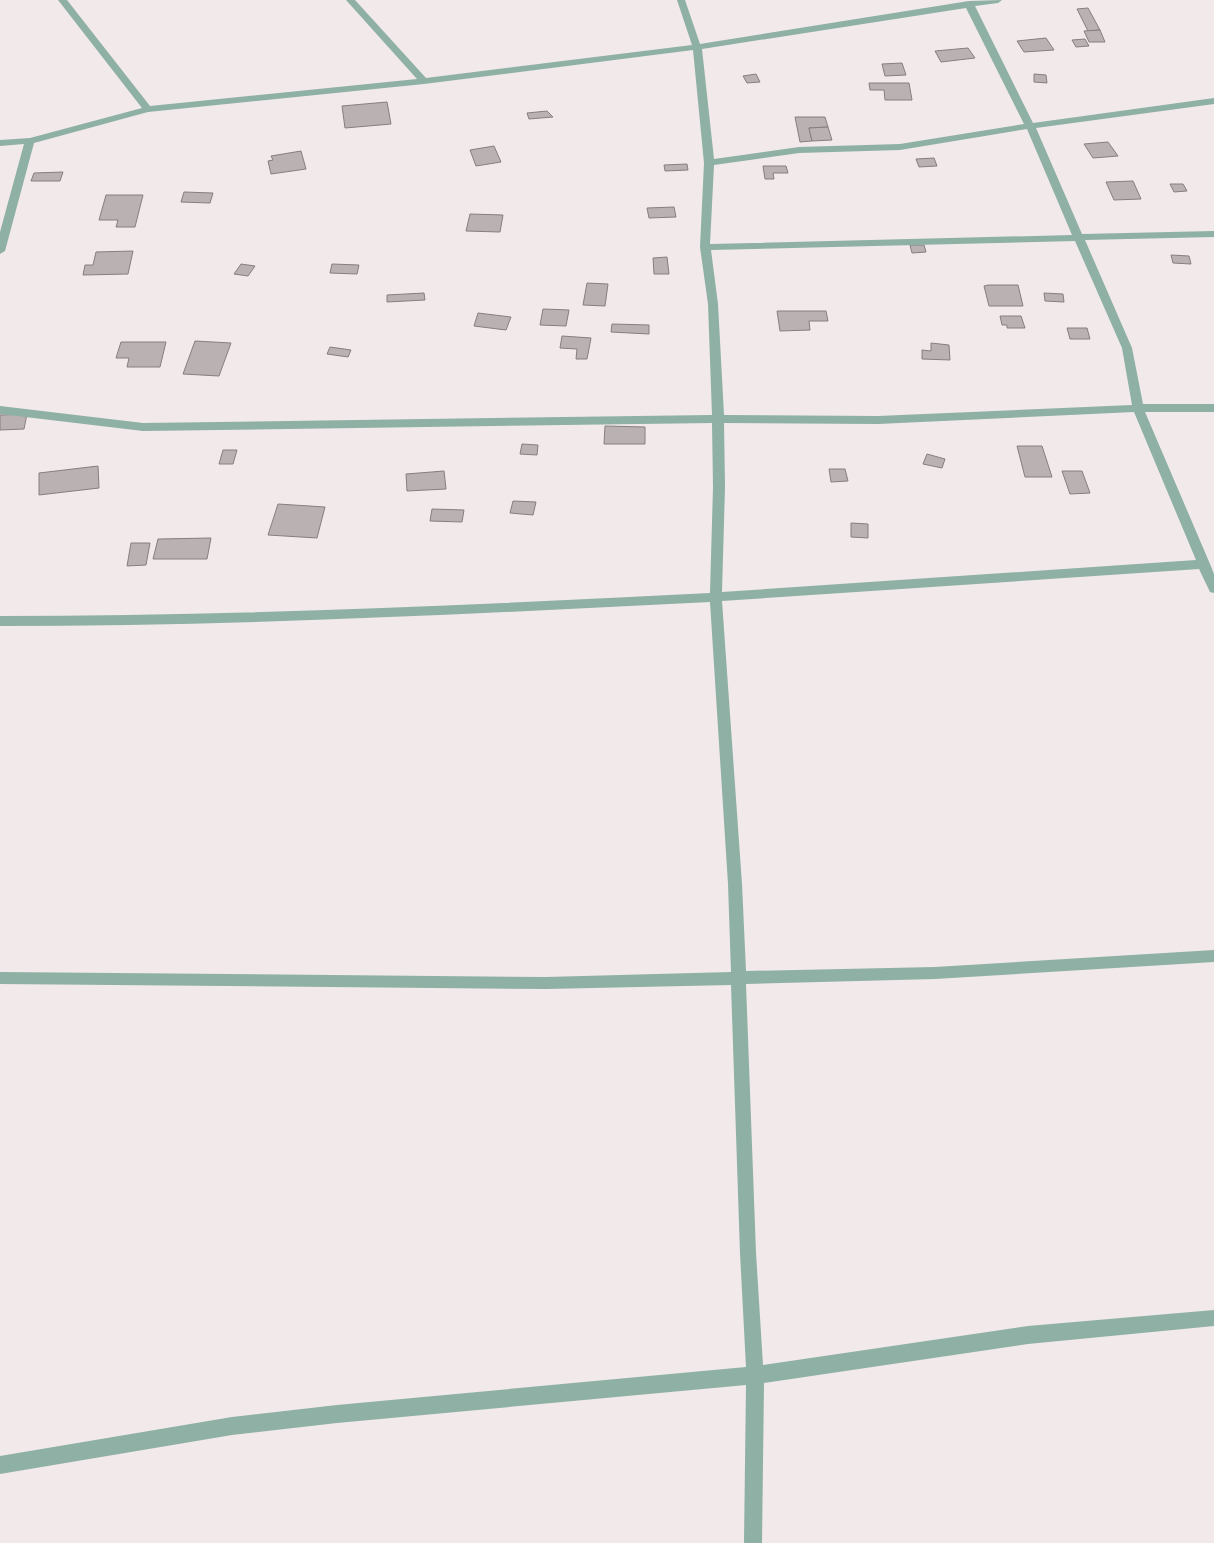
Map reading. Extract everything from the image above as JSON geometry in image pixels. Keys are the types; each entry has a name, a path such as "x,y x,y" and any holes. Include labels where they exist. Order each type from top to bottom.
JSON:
{"street":[{"path":"62,0 148,108"},
{"path":"350,0 424,81"},
{"path":"681,0 697,47 709,163 705,246 713,304 718,419 719,487 716,597 719,665 736,884 748,1253 755,1375 753,1543"},
{"path":"0,143 30,141 148,108 424,81 697,47 998,0"},
{"path":"969,4 1030,126 1127,348 1138,408 1214,590"},
{"path":"709,163 798,150 900,147 1030,126 1214,101"},
{"path":"0,251 30,141"},
{"path":"705,246 1214,234"},
{"path":"0,410 143,427 718,419 878,420 1138,408 1214,408"},
{"path":"0,621 117,621 463,610 716,597 1204,564"},
{"path":"0,978 546,983 935,973 1214,956"},
{"path":"0,1465 232,1426 318,1416 755,1375 1028,1335 1214,1318"}],"building":[{"path":"1088,8 1100,30 1088,31 1077,9"},
{"path":"1100,30 1105,42 1089,42 1084,31"},
{"path":"1046,38 1054,50 1024,52 1017,41"},
{"path":"1085,39 1089,46 1076,47 1072,40"},
{"path":"968,48 975,58 941,62 935,51"},
{"path":"902,63 906,75 885,76 882,64"},
{"path":"756,74 760,82 747,83 743,76"},
{"path":"1034,74 1046,75 1047,83 1034,82"},
{"path":"869,83 909,83 912,100 885,100 884,90 870,90"},
{"path":"387,102 391,124 345,128 342,106"},
{"path":"547,111 553,117 529,119 527,113"},
{"path":"795,117 825,117 828,127 809,128 812,141 800,142"},
{"path":"828,127 832,140 812,141 809,128"},
{"path":"1108,142 1118,156 1093,158 1084,144"},
{"path":"494,146 501,162 476,166 470,150"},
{"path":"301,151 306,169 271,174 268,161 273,160 271,156"},
{"path":"934,158 937,166 919,167 916,159"},
{"path":"687,164 688,170 665,171 664,165"},
{"path":"763,166 786,166 788,173 773,173 774,179 765,179"},
{"path":"63,172 60,181 31,181 34,173"},
{"path":"1133,181 1141,199 1114,200 1106,182"},
{"path":"1170,184 1183,184 1187,191 1174,192"},
{"path":"184,192 213,193 210,203 181,202"},
{"path":"106,195 143,195 135,227 116,227 118,220 99,220"},
{"path":"674,207 676,217 649,218 647,208"},
{"path":"470,214 503,215 500,232 466,231"},
{"path":"910,245 924,245 926,252 912,253"},
{"path":"133,251 128,274 83,275 85,265 93,265 96,252"},
{"path":"1171,255 1189,256 1191,264 1173,263"},
{"path":"667,257 669,274 654,274 653,258"},
{"path":"241,264 255,266 248,276 234,274"},
{"path":"332,264 359,265 357,274 330,273"},
{"path":"587,283 608,284 605,306 583,305"},
{"path":"1018,285 1023,306 989,306 984,286"},
{"path":"424,293 425,300 387,302 387,295"},
{"path":"1044,293 1063,294 1064,302 1045,301"},
{"path":"543,309 569,310 566,326 540,325"},
{"path":"777,311 826,311 828,321 809,321 810,330 780,331"},
{"path":"478,313 511,317 506,330 474,326"},
{"path":"1000,316 1021,316 1025,328 1007,328 1007,325 1002,325"},
{"path":"612,324 649,325 649,334 611,332"},
{"path":"1067,328 1087,328 1090,339 1070,339"},
{"path":"562,336 591,338 587,359 576,359 577,349 560,348"},
{"path":"195,341 231,343 219,376 183,374"},
{"path":"121,342 166,342 160,367 127,367 129,358 116,358"},
{"path":"931,343 949,345 950,360 922,359 922,350 931,351"},
{"path":"330,347 351,350 348,357 327,354"},
{"path":"27,414 24,429 0,430 0,415"},
{"path":"605,426 645,427 645,444 604,444"},
{"path":"522,444 538,445 537,455 520,454"},
{"path":"1017,446 1042,446 1052,477 1025,477"},
{"path":"223,450 237,450 233,464 219,464"},
{"path":"927,454 945,459 942,468 923,464"},
{"path":"98,466 99,488 39,495 39,473"},
{"path":"829,469 845,469 848,481 831,482"},
{"path":"444,471 446,489 407,491 406,474"},
{"path":"1062,471 1082,471 1090,493 1070,494"},
{"path":"513,501 536,502 533,515 510,513"},
{"path":"278,504 325,507 317,538 268,535"},
{"path":"432,509 464,510 462,522 430,521"},
{"path":"851,523 868,524 868,538 851,537"},
{"path":"211,538 207,559 153,559 158,539"},
{"path":"131,543 150,543 146,565 127,566"}]}
